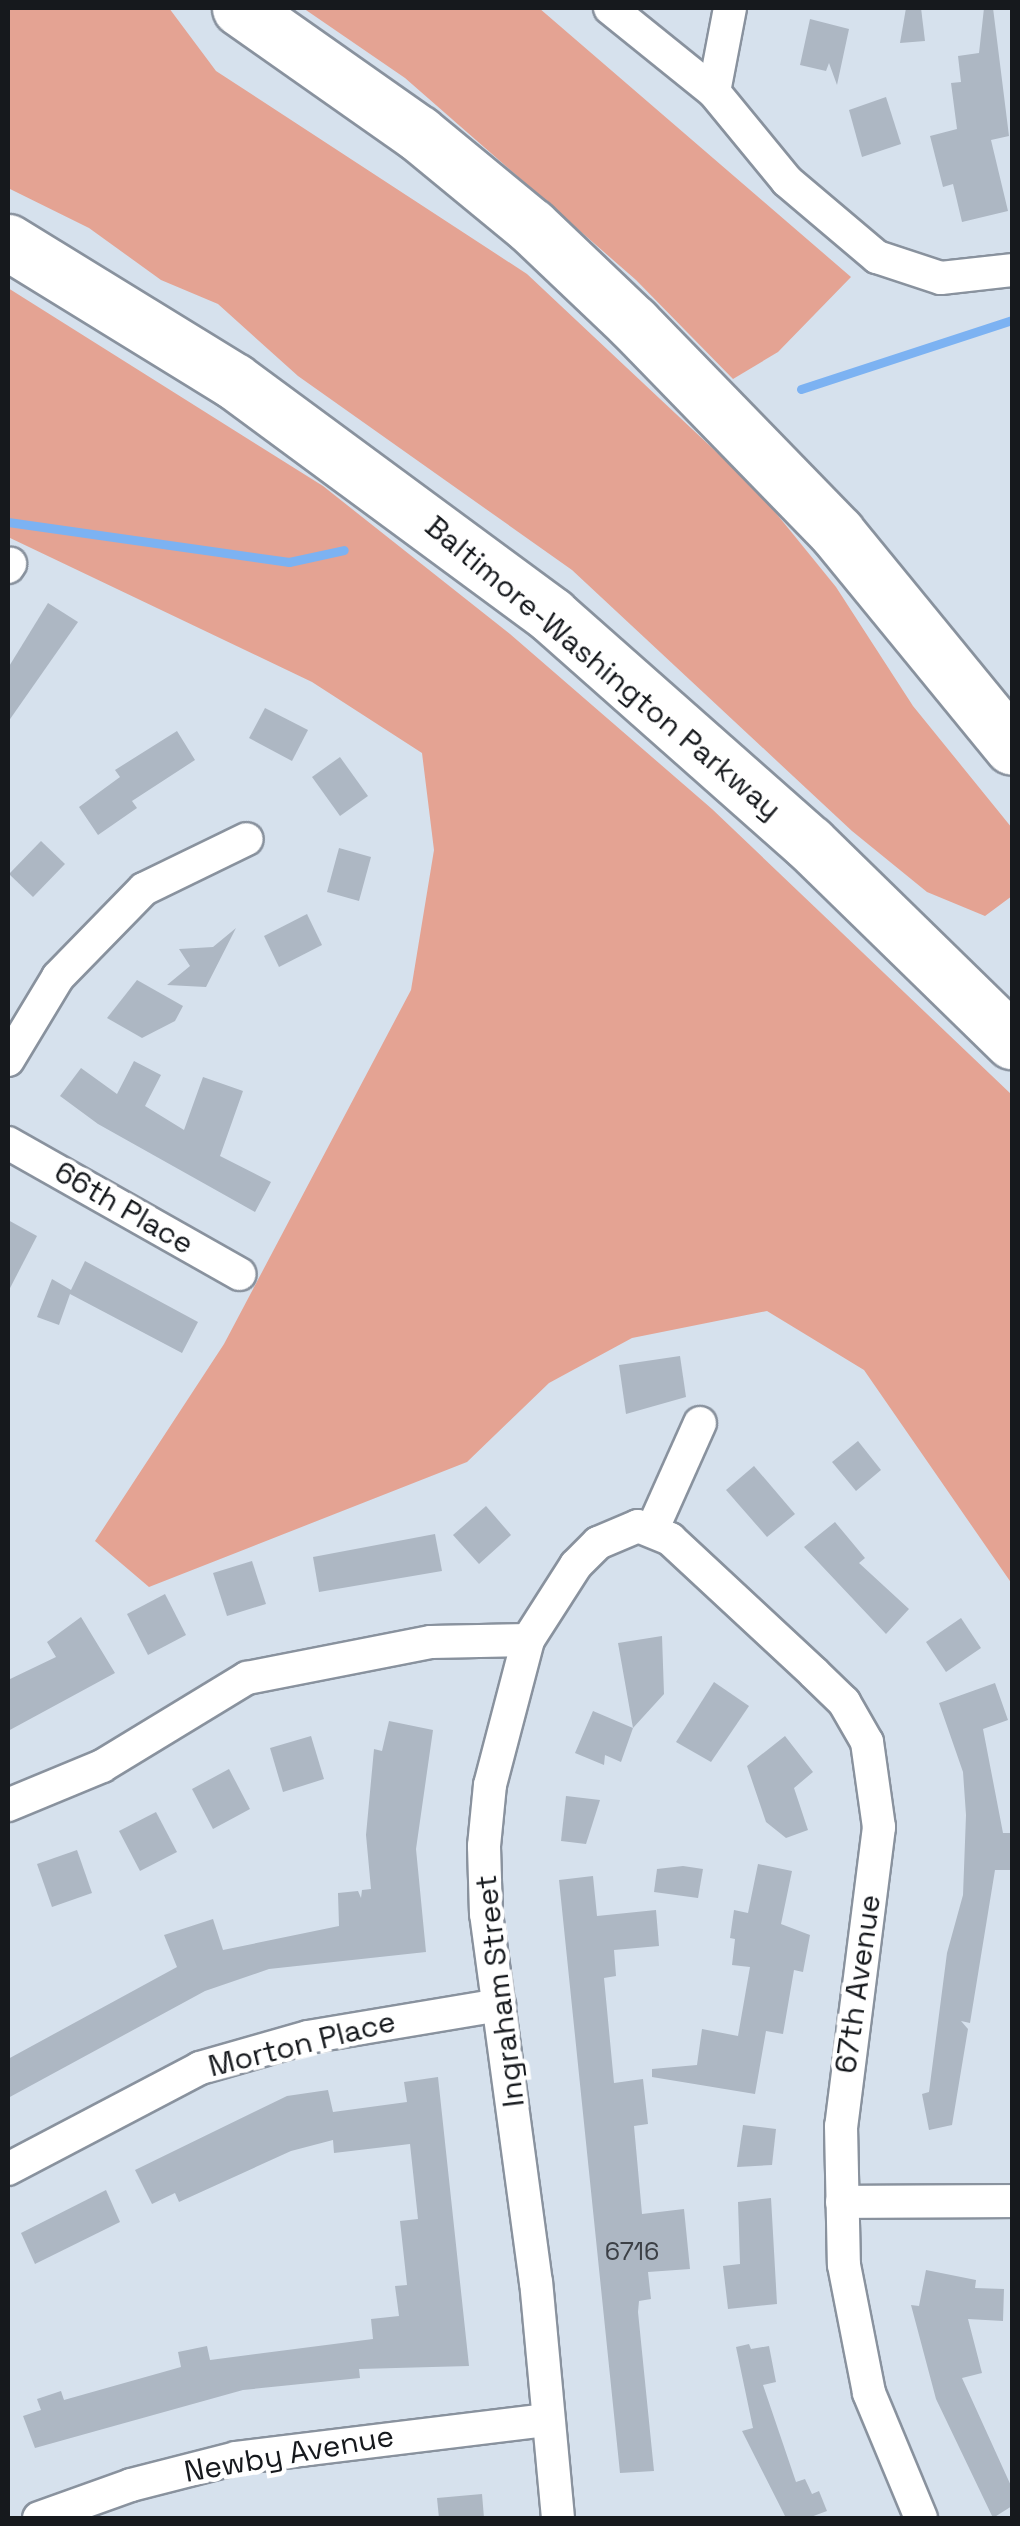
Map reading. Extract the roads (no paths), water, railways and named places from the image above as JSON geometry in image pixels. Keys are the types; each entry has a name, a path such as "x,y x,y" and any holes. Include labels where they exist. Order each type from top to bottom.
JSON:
{"highway":[{"path":"240,8 418,134 608,299 837,533 1012,747"},
{"name":"Baltimore-Washington Parkway","path":"8,242 234,381 550,615 809,843 1012,1040"}],"street":[{"path":"610,8 714,92 787,181 877,256 941,278 1009,270"},
{"path":"714,92 730,8"},
{"path":"8,1060 58,978 144,889 247,839"},
{"name":"66th Place","path":"8,1143 240,1274"},
{"path":"653,1528 700,1423"},
{"name":"Ingraham Street","path":"558,2518 536,2282 499,2006 484,1846 490,1785 528,1640 598,1543 638,1526 653,1528"},
{"name":"67th Avenue","path":"653,1528 844,1702 867,1742 879,1828 848,2048 842,2202 851,2320 869,2393 921,2518"},
{"path":"8,1804 102,1766 247,1678 411,1645 528,1640"},
{"name":"Morton Place","path":"8,2169 200,2068 308,2037 499,2006"},
{"path":"842,2202 1012,2201"},
{"name":"Newby Avenue","path":"39,2518 131,2485 236,2458 546,2420"}],"waterway":[{"path":"801,389 1012,320"},
{"path":"8,522 289,562 344,550"}]}
